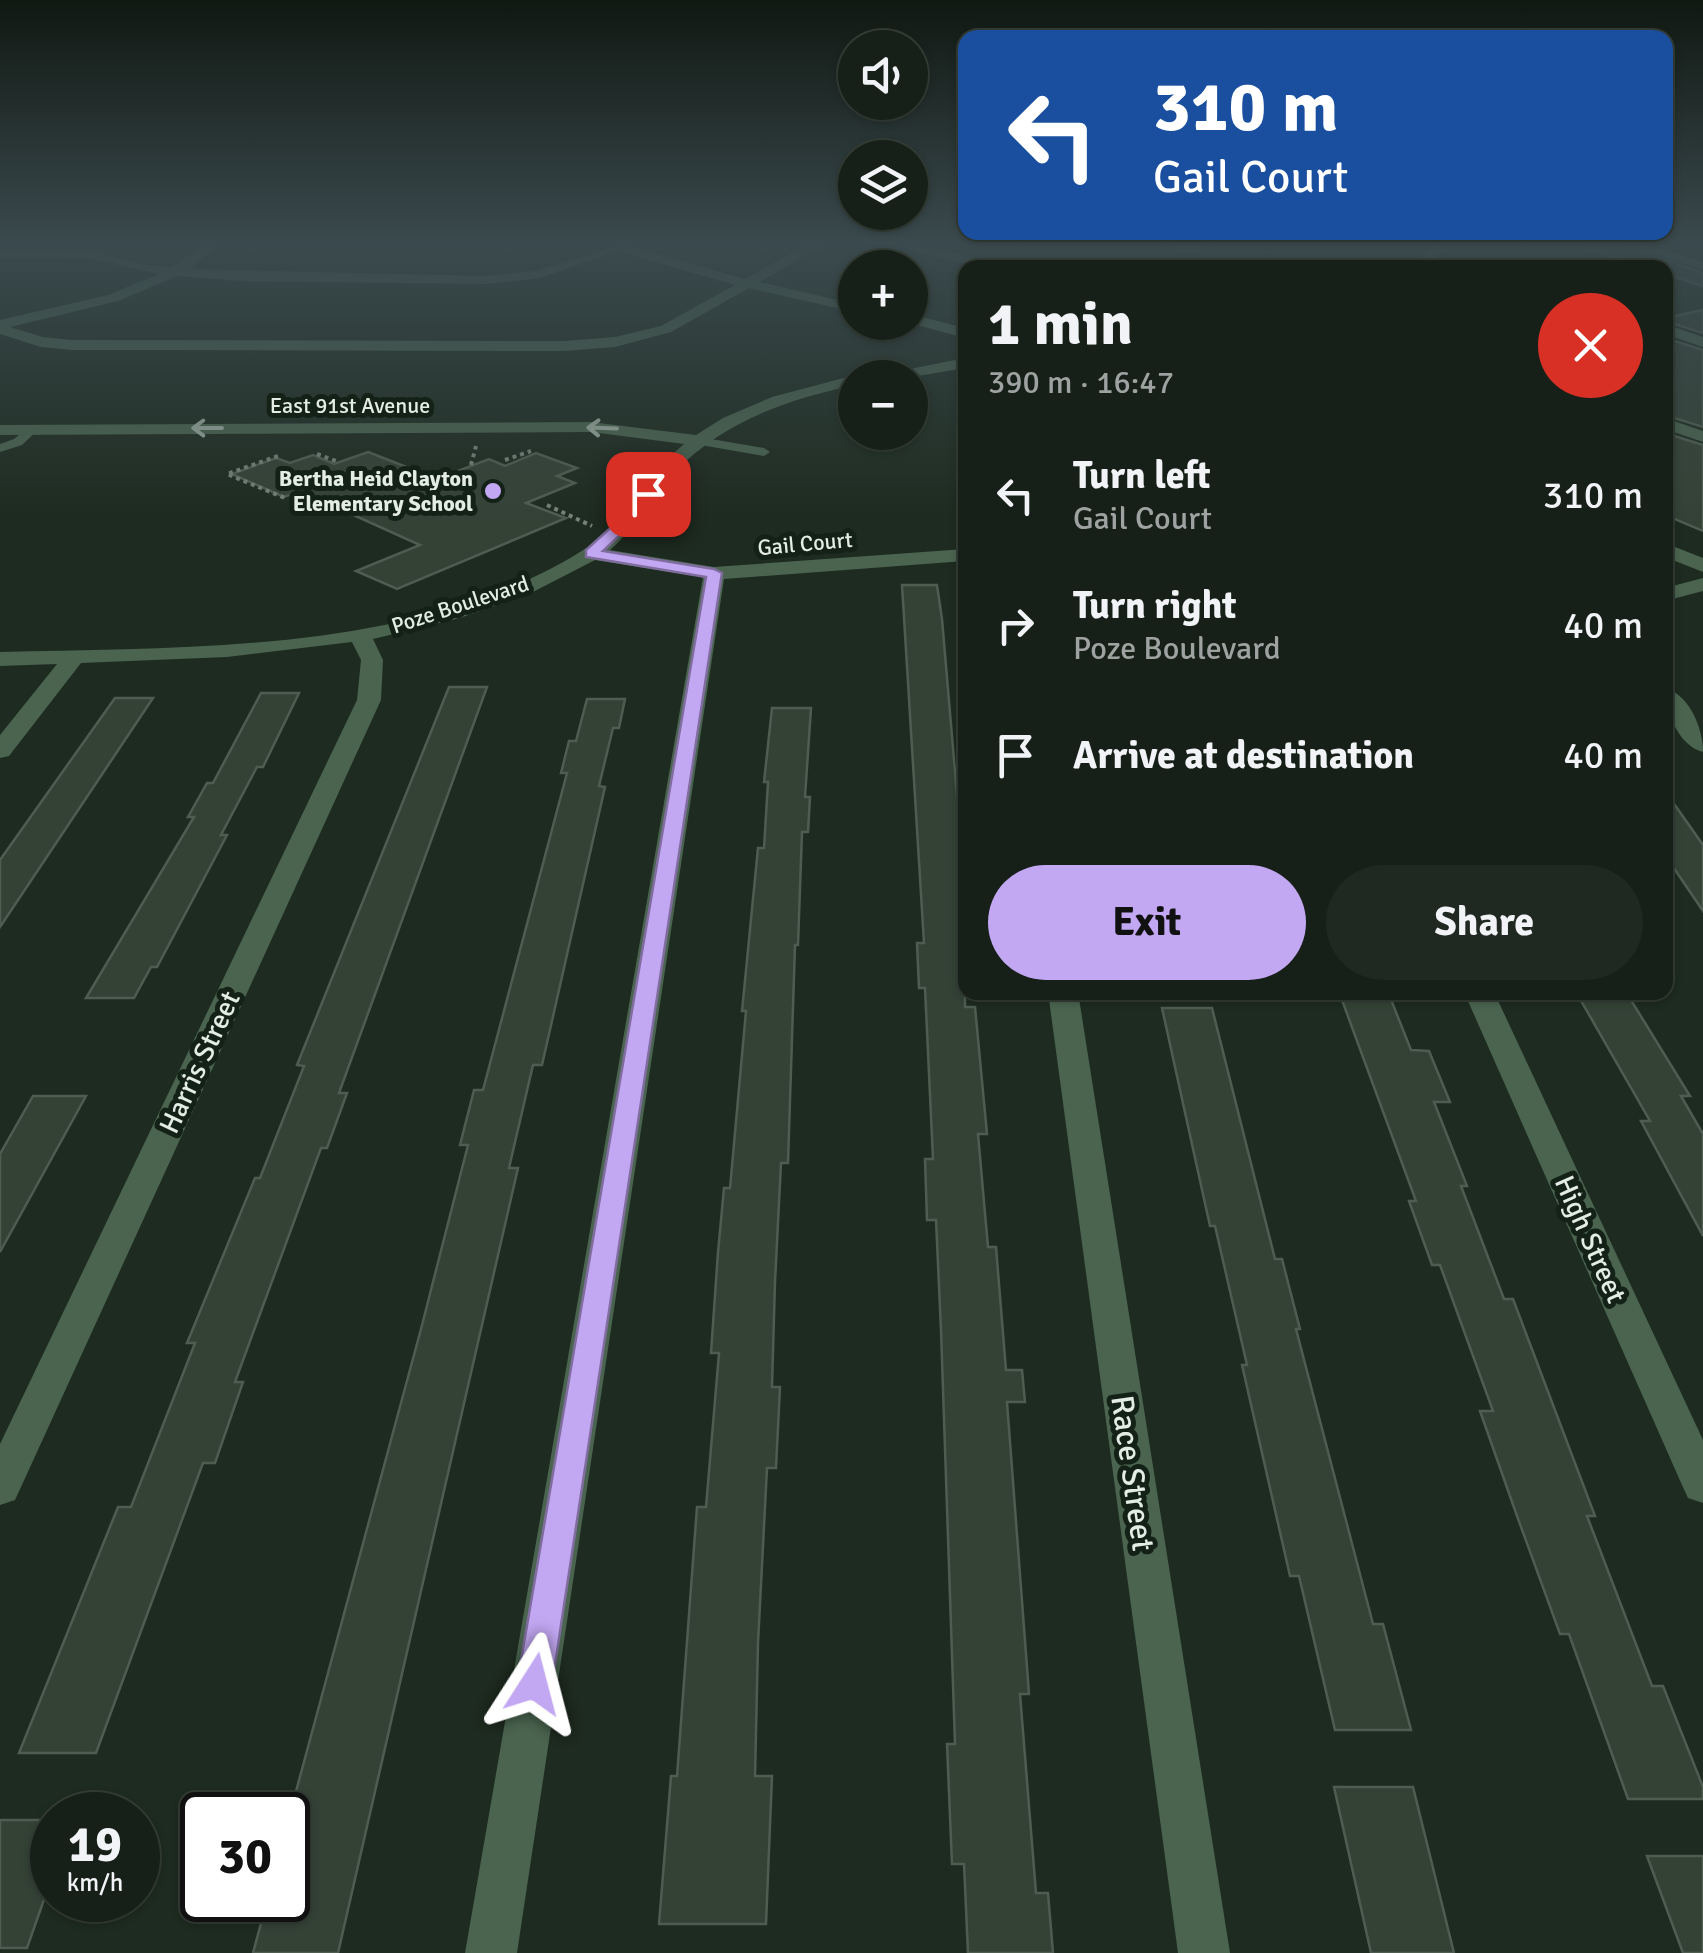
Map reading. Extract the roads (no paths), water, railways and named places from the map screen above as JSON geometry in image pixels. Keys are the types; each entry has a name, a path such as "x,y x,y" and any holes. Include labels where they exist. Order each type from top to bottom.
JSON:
{"street":[{"path":"22,335 40,342 72,345 590,345 637,335"},
{"path":"928,369 958,364"},
{"name":"Poze Boulevard","path":"0,659 245,649 359,634 480,603 592,553 633,515 672,466 699,440 765,406 838,385"},
{"path":"1673,425 1703,437"},
{"name":"East 91st Avenue","path":"0,430 591,427 699,440"},
{"name":"Gail Court","path":"592,553 714,573 958,555"},
{"path":"1673,553 1703,566"},
{"path":"491,1953 714,573"},
{"path":"1673,593 1703,584"},
{"name":"Harris Street","path":"0,1487 369,700 372,660 359,634"},
{"path":"0,751 75,656"},
{"path":"1673,706 1703,745"},
{"name":"Race Street","path":"1063,1000 1204,1953"},
{"name":"High Street","path":"1482,1000 1703,1485"}],"lane":[{"path":"0,448 18,442 34,428"},
{"path":"699,440 764,452"}],"place":[{"name":"Bertha Heid Clayton Elementary School","path":"493,491"}]}
